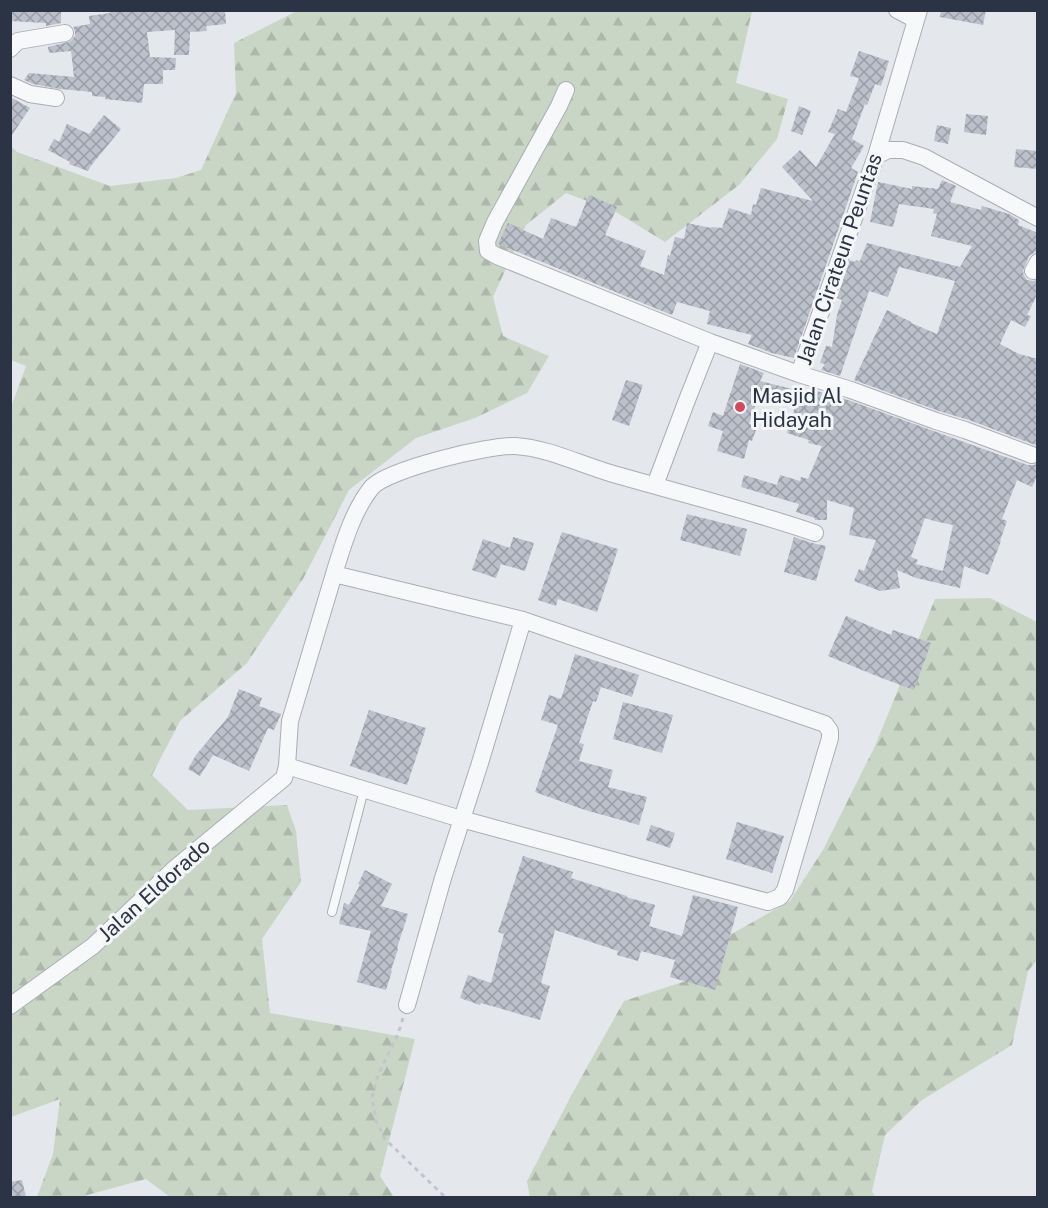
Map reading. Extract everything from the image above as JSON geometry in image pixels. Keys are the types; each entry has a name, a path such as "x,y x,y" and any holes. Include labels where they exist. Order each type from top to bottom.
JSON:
{"street":[{"path":"897,10 917,15"},
{"name":"Jalan Cirateun Peuntas","path":"917,15 876,156 799,374 851,390 1032,455"},
{"path":"10,49 18,41 65,33"},
{"path":"10,85 30,94 56,98"},
{"path":"566,90 495,222 487,241 488,251 710,342 799,374"},
{"path":"876,156 888,150 903,150 924,157 1038,218"},
{"path":"656,485 710,342"},
{"path":"334,573 523,620 825,724 830,731 830,738 785,890 774,901 762,901 461,819 287,766 290,721 334,573 344,541 361,503 374,485 386,477 405,470 468,452 515,446 549,452 815,533"},
{"path":"407,1005 420,955 523,620"},
{"name":"Jalan Eldorado","path":"10,1006 93,946 173,870 284,778 287,766"}],"lane":[{"path":"332,912 364,790"}],"path":[{"path":"407,1005 398,1034 378,1075 372,1096 376,1121 385,1139 447,1197"}],"green space":[{"path":"297,11 752,11 736,83 788,99 777,139 739,185 665,242 616,212 566,193 526,225 493,297 503,336 549,356 527,393 475,418 416,438 349,490 303,579 247,663 180,721 152,775 188,810 287,805 296,831 301,882 262,939 270,1013 415,1039 380,1176 394,1197 170,1197 146,1179 80,1197 37,1197 53,1154 60,1099 11,1117 10,410 26,366 11,360 10,145 17,152 110,186 176,178 201,170 236,93 234,43"},
{"path":"990,598 1037,622 1037,960 1028,971 1012,1045 922,1100 885,1135 872,1191 875,1197 530,1198 527,1181 624,1001 695,978 719,941 790,901 823,850 875,746 935,599"}],"building":[{"path":"10,10 61,10 61,23 46,26 46,23 10,21"},
{"path":"109,10 225,10 226,24 206,26 207,31 190,32 189,55 174,55 175,30 147,32 150,57 176,58 175,70 163,70 163,84 144,84 142,103 105,99 106,97 92,96 92,92 60,89 24,80 29,73 74,77 71,51 49,53 48,47 71,41 75,36 73,27 90,24 89,16 110,13"},
{"path":"941,10 986,10 983,25 940,17"},
{"path":"859,51 889,61 881,86 875,84 852,139 864,146 851,168 858,172 794,358 748,344 752,335 707,324 710,311 677,302 672,315 498,244 508,223 543,239 551,218 576,227 589,195 617,207 605,235 646,251 640,266 664,275 675,237 684,239 687,223 722,228 729,208 751,215 753,204 756,205 761,188 813,201 782,167 800,150 816,167 835,134 828,132 838,109 846,112 859,78 850,76"},
{"path":"10,97 30,108 10,138"},
{"path":"799,106 811,111 802,135 791,131"},
{"path":"966,114 988,116 986,135 964,132"},
{"path":"104,115 121,129 88,171 69,164 70,162 48,150 54,139 59,142 67,124 89,134"},
{"path":"937,125 951,128 948,144 934,141"},
{"path":"1016,149 1038,151 1038,169 1014,167"},
{"path":"942,180 956,186 950,202 981,210 982,206 1009,214 1019,220 1018,225 1038,233 1038,250 1029,256 1023,271 1027,280 1038,280 1038,293 1027,315 1031,316 1025,327 1011,320 1000,344 1019,354 1038,359 1038,446 854,380 887,310 937,334 955,281 899,267 888,297 869,291 840,376 821,370 825,364 820,363 826,346 832,347 842,300 837,298 850,260 860,261 867,243 960,267 972,246 931,236 937,214 933,213 934,209 899,204 893,227 870,222 878,182 912,189 912,186 938,189"},
{"path":"740,364 764,373 760,381 804,392 803,395 808,396 810,389 848,400 1028,465 1038,464 1038,474 1032,487 1017,480 1002,519 1007,521 988,575 964,566 960,588 916,578 897,570 900,588 880,591 854,581 859,569 864,571 876,540 849,535 854,508 827,500 827,520 815,520 815,518 796,512 799,504 741,487 744,475 777,485 780,475 800,481 801,477 808,479 822,446 808,443 809,440 787,433 795,407 758,397 749,424 757,427 752,441 749,440 744,459 717,451 723,431 708,426 713,412 723,416","holes":["925,518 953,525 943,571 916,564 918,560 911,557"]},
{"path":"626,380 643,385 629,426 612,420"},
{"path":"687,514 747,529 740,556 680,540"},
{"path":"562,532 618,549 597,612 558,599 556,606 538,600"},
{"path":"513,537 534,543 525,571 501,564 496,578 472,570 483,539 510,548"},
{"path":"794,537 826,546 816,581 784,572"},
{"path":"846,616 891,635 893,630 931,643 914,690 828,656"},
{"path":"575,654 639,675 632,697 601,687 596,702 593,701 579,743 584,744 579,761 613,770 608,787 647,797 639,825 585,810 535,792 558,725 541,720 549,695 561,699"},
{"path":"239,689 262,698 259,706 281,714 274,730 268,728 249,771 213,755 200,776 188,769 196,755 228,717"},
{"path":"623,702 673,715 662,753 613,739"},
{"path":"369,710 426,728 407,785 350,766"},
{"path":"737,822 784,836 772,873 726,859"},
{"path":"651,825 675,833 670,848 646,840"},
{"path":"523,856 573,872 571,878 655,905 649,926 682,936 693,895 738,907 715,990 670,977 675,960 641,951 638,961 617,955 618,951 555,930 541,983 550,986 540,1020 460,998 468,975 491,983 504,934 498,932"},
{"path":"365,870 392,884 381,906 408,914 386,990 357,982 371,931 339,924 344,903 349,905"},
{"path":"22,1180 26,1197 10,1197 10,1182"}],"place":[{"name":"Masjid Al Hidayah","path":"740,407"}]}
